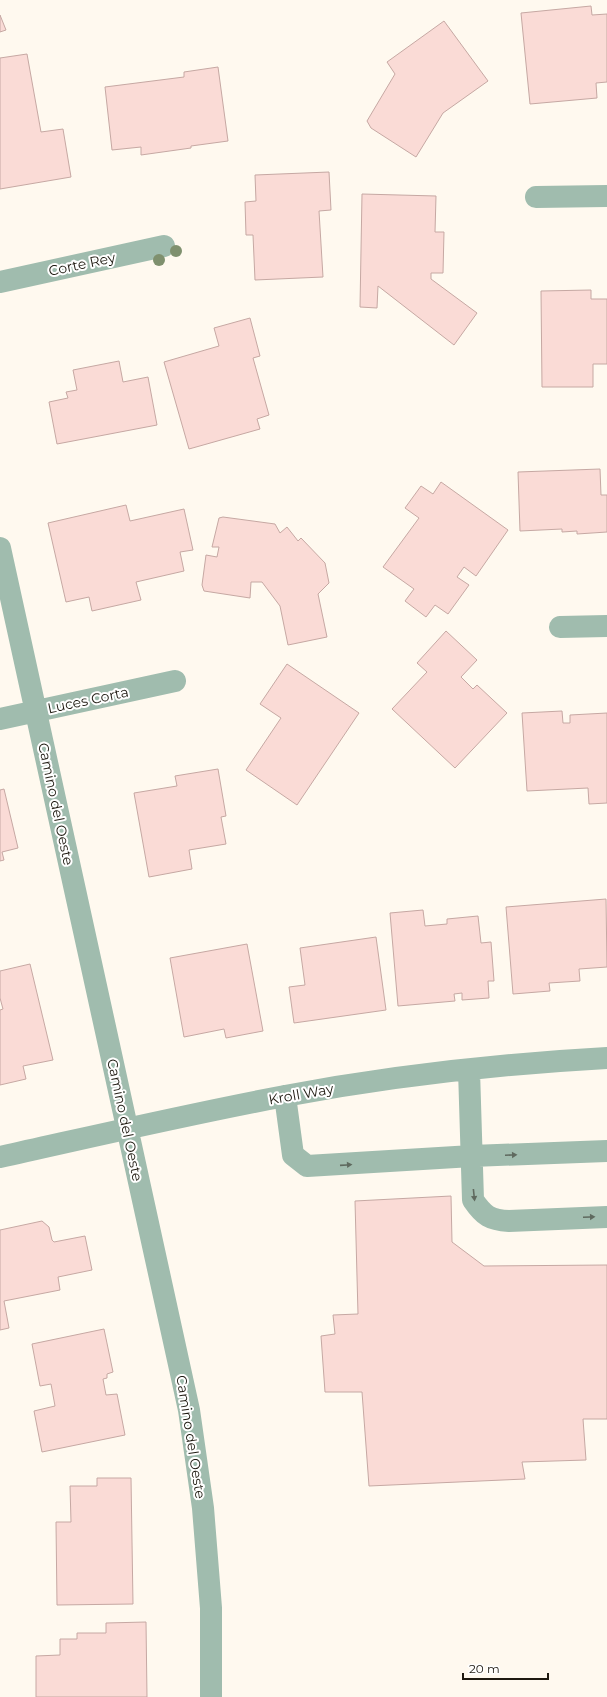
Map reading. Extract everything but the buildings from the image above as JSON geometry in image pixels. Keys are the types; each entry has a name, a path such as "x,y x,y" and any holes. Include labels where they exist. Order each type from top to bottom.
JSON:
{"street":[{"path":"536,196 607,196"},
{"name":"Corte Rey","path":"0,282 164,246"},
{"name":"Camino del Oeste","path":"0,548 128,1129 188,1410 203,1508 210,1608 211,1697"},
{"path":"560,627 607,626"},
{"name":"Luces Corta","path":"0,719 175,681"},
{"name":"Kroll Way","path":"0,1157 286,1096 420,1075 555,1061 607,1058"},
{"path":"469,1070 473,1200 481,1212 494,1220 509,1221 607,1217"},
{"path":"286,1096 293,1154 307,1166 472,1156 607,1151"}]}
